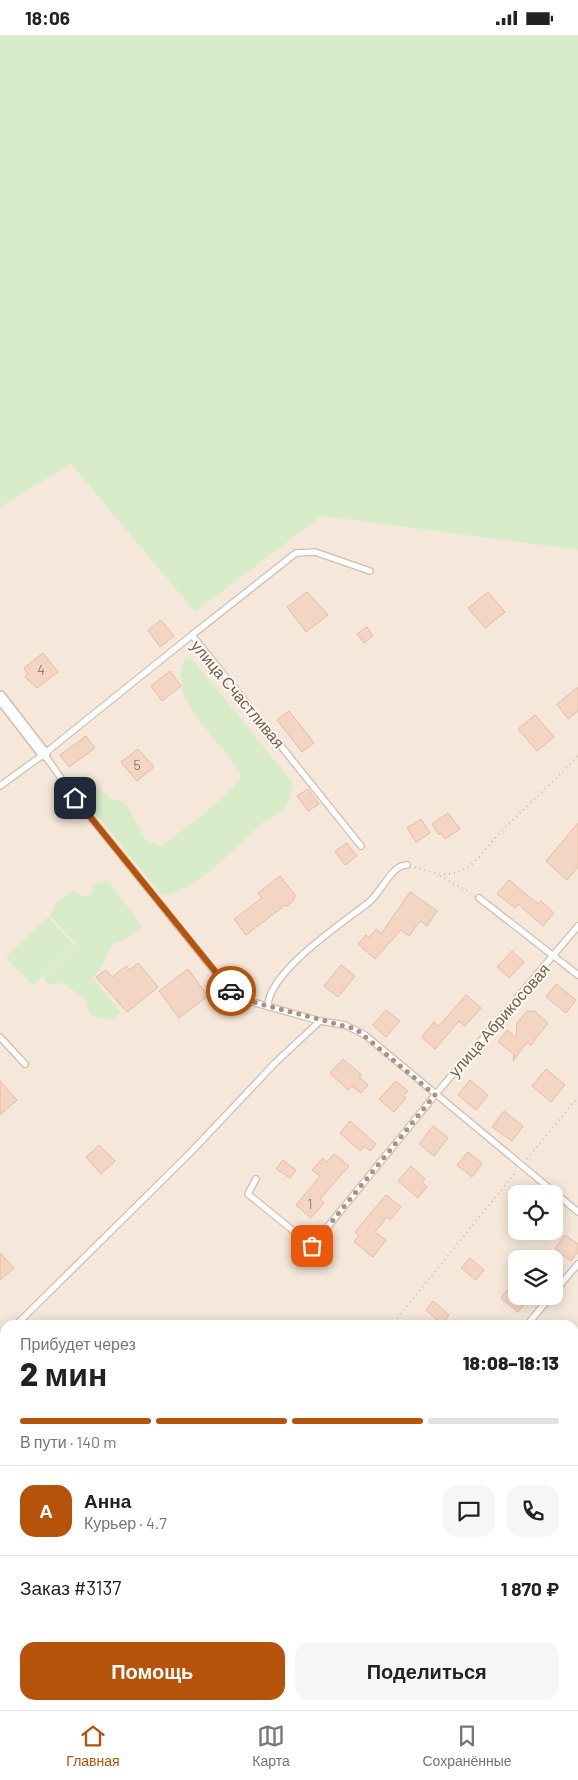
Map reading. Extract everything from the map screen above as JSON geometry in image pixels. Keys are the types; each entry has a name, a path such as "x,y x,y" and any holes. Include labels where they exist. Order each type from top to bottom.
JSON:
{"street":[{"path":"0,697 44,754"}],"lane":[{"path":"192,635 296,553 315,552 370,571"},
{"name":"улица Счастливая","path":"0,786 44,754 192,635 361,845"},
{"path":"44,754 75,798 228,989 245,1000 320,1021 345,1025 365,1035 578,1212"},
{"path":"268,1005 272,990 287,970 316,943 378,895 395,869 400,865 407,865"},
{"path":"479,898 578,975"},
{"name":"улица Абрикосовая","path":"256,1179 248,1194 312,1246 435,1095 578,926"},
{"path":"21,1320 184,1159 269,1069 320,1021"},
{"path":"0,1037 25,1064"},
{"path":"563,1281 578,1263"},
{"path":"531,1320 543,1305"}],"path":[{"path":"438,875 454,873 468,867 498,835 548,788 578,755"},
{"path":"407,865 438,875 479,898"},
{"path":"395,1320 578,1097"}],"shaded area":[{"path":"71,464 195,612 322,516 578,550 578,1320 0,1320 0,507"}],"green space":[{"path":"0,35 578,35 578,550 322,516 195,612 71,464 0,507"},
{"path":"187,657 194,661 293,783 288,802 282,810 262,823 229,854 194,882 168,895 159,892 80,794 78,786 90,781 111,798 126,803 145,839 161,846 215,804 234,786 241,777 239,771 197,717 183,694 181,683 182,671 184,660"},
{"path":"105,881 110,883 143,928 124,940 113,943 103,965 92,978 121,1013 112,1020 96,1018 89,1014 86,999 61,982 53,985 46,983 44,976 76,944 50,916 55,904 74,890 85,897 92,894 94,885"},
{"path":"48,917 74,945 33,985 6,957"}],"building":[{"path":"307,592 328,615 306,632 287,607"},
{"path":"488,592 505,612 485,628 468,608"},
{"path":"161,620 174,636 160,647 148,630"},
{"path":"367,627 373,636 364,643 357,634"},
{"path":"43,653 58,672 37,688 25,677 28,674 24,668"},
{"path":"170,671 181,686 162,701 151,686"},
{"path":"578,687 578,711 568,719 557,704"},
{"path":"289,711 314,743 302,752 277,720"},
{"path":"535,715 554,737 537,751 518,729"},
{"path":"86,736 95,748 69,767 60,755"},
{"path":"138,749 154,767 137,781 121,762"},
{"path":"308,789 319,804 308,811 297,796"},
{"path":"448,813 460,829 445,839 441,833 439,835 432,824"},
{"path":"421,819 430,833 416,842 407,828"},
{"path":"578,823 578,867 567,880 546,861"},
{"path":"347,843 357,856 345,865 335,851"},
{"path":"280,876 296,896 294,900 246,935 234,919 262,898 258,893"},
{"path":"509,880 538,904 541,901 554,913 543,926 518,904 515,908 497,894"},
{"path":"410,892 437,911 427,926 420,921 409,936 401,930 375,959 358,944 366,935 369,938 376,929 381,934"},
{"path":"512,951 524,962 509,978 497,967"},
{"path":"138,963 158,987 127,1012 96,977 106,970 112,977 126,966 130,970"},
{"path":"341,965 355,976 338,997 324,986"},
{"path":"188,969 208,996 179,1018 159,991"},
{"path":"556,984 576,1000 566,1013 546,997"},
{"path":"466,995 481,1008 465,1026 459,1021 435,1049 422,1037 434,1022 439,1026"},
{"path":"386,1010 400,1021 386,1037 373,1025"},
{"path":"527,1011 534,1011 548,1023 531,1045 527,1042 513,1061 514,1054 498,1042 507,1030 516,1037 517,1023"},
{"path":"343,1059 362,1075 359,1077 368,1085 361,1093 352,1086 348,1090 330,1073"},
{"path":"546,1069 565,1085 551,1102 532,1086"},
{"path":"470,1080 488,1095 476,1110 458,1095"},
{"path":"0,1081 17,1100 0,1115"},
{"path":"396,1081 408,1091 403,1096 406,1098 394,1112 379,1099"},
{"path":"504,1111 523,1126 512,1141 492,1127"},
{"path":"350,1121 376,1144 370,1151 364,1146 360,1151 340,1133"},
{"path":"433,1126 448,1138 434,1156 419,1144"},
{"path":"99,1145 115,1161 101,1174 86,1157"},
{"path":"468,1152 482,1164 472,1177 457,1165"},
{"path":"334,1154 349,1166 320,1199 324,1203 311,1218 296,1205 320,1176 312,1170 323,1158 327,1162"},
{"path":"283,1160 296,1170 290,1178 276,1169"},
{"path":"411,1166 425,1179 422,1182 427,1187 418,1198 398,1181"},
{"path":"386,1195 401,1207 390,1220 387,1217 375,1232 386,1240 373,1257 354,1242 359,1236 355,1232"},
{"path":"565,1235 578,1244 578,1252 571,1261 563,1255 563,1250 555,1249"},
{"path":"0,1253 14,1268 0,1280"},
{"path":"470,1258 484,1270 476,1280 461,1268"},
{"path":"508,1290 508,1304 501,1298"},
{"path":"433,1301 449,1315 445,1320 437,1320 426,1310"},
{"path":"510,1305 524,1305 518,1312"}],"way so far":[{"path":"231,991 240,998 249,1001 356,1029 435,1095 312,1246"}],"route":[{"path":"75,798 231,991"}]}
